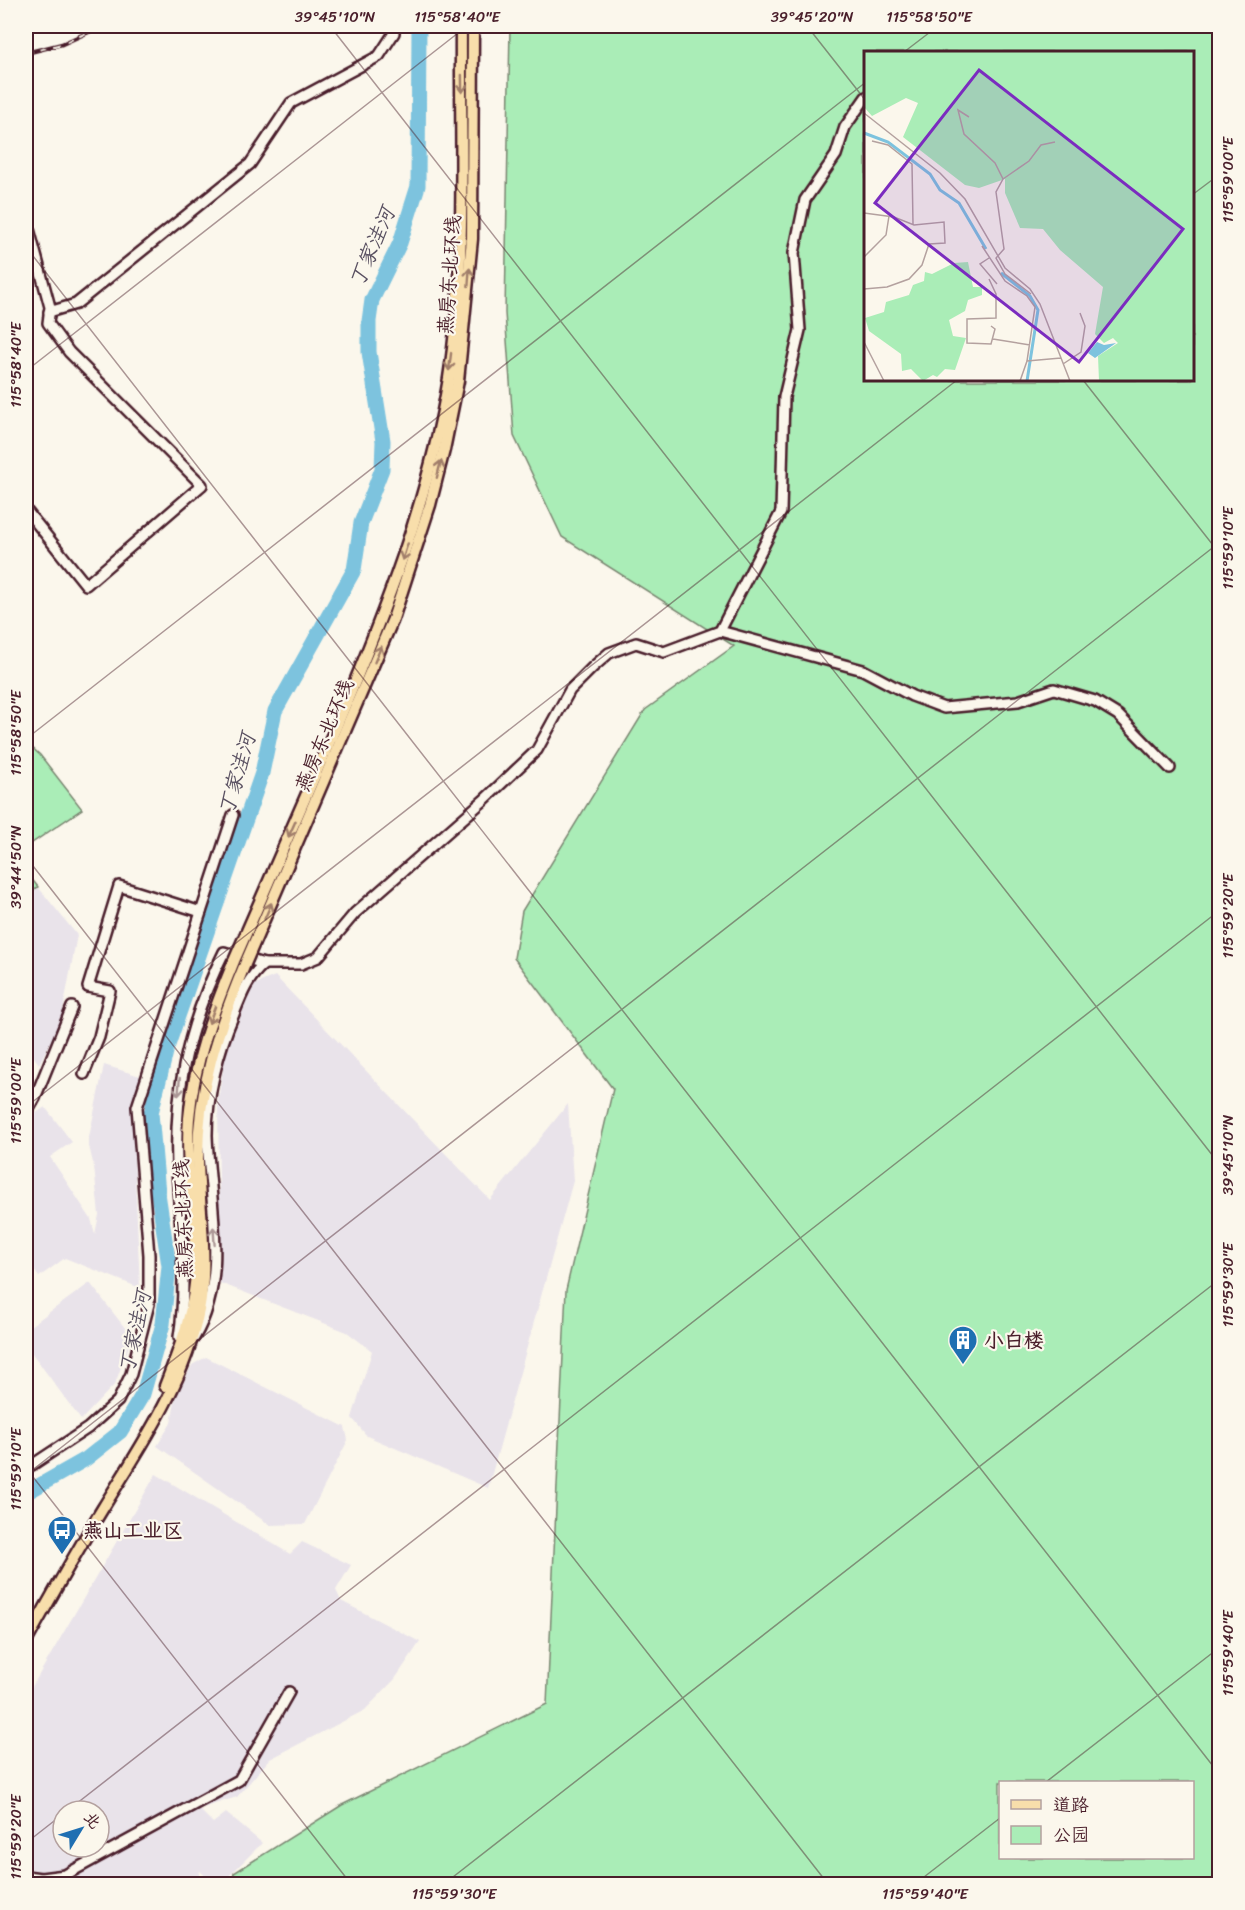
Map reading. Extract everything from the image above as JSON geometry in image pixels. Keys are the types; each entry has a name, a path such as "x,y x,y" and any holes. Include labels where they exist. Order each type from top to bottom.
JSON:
{"main road":[{"name":"燕房东北环线","path":"26,1642 162,1414 181,1355 198,1313 205,1264 198,1161 203,1090 219,1027 240,963 384,614 421,501 448,378 456,315 463,171 461,26"},
{"name":"燕房东北环线","path":"240,963 393,619 430,505 444,450 458,381 472,239 473,26"}],"street":[{"path":"49,312 76,304 250,164 291,103 379,56 394,33 394,26"},
{"path":"720,631 781,512 784,397 800,330 794,253 805,200 836,155 845,127 864,100"},
{"path":"26,218 49,312 48,323 69,352 202,485 86,585 26,510"},
{"path":"181,1355 184,1297 176,1123 180,1076 193,1028 224,952 264,964 301,964 318,957 355,913 483,801 537,750 570,690 609,653 636,643 664,652 720,631 863,670 912,696 944,708 1018,701 1054,689 1092,700 1118,715 1170,768"},
{"path":"26,1469 88,1428 118,1401 131,1374 149,1304 149,1255 137,1107 233,815"},
{"path":"84,1074 99,1038 110,991 88,987 119,886 201,912"},
{"path":"181,1355 200,1328 211,1295 214,1247 207,1132 211,1092 231,1021 250,979 264,964"},
{"path":"26,1114 35,1098 72,1007"},
{"path":"26,1876 41,1878 65,1875 239,1780 290,1692"}],"shaded area":[{"path":"38,887 77,935 61,1021 39,1064 26,1046 26,897"},
{"path":"275,976 490,1200 568,1104 573,1181 488,1488 367,1436 352,1418 372,1351 347,1332 220,1283 218,1100 226,1051 251,986"},
{"path":"104,1065 140,1076 132,1108 140,1288 65,1258 39,1277 26,1259 26,1131 28,1129 26,1120 45,1107 72,1142 50,1157 91,1219 95,1234 99,1215 94,1167 88,1142"},
{"path":"26,1073 33,1083 31,1098 26,1105"},
{"path":"90,1283 132,1337 115,1384 81,1420 26,1345 26,1329"},
{"path":"206,1357 345,1427 348,1440 305,1524 270,1525 157,1446 171,1423 176,1397 192,1365"},
{"path":"156,1474 290,1554 302,1542 351,1565 336,1590 341,1601 420,1642 395,1679 365,1710 270,1759 237,1797 199,1809 213,1823 226,1813 262,1843 222,1883 214,1884 200,1871 196,1884 26,1884 26,1697"}],"green space":[{"path":"510,26 1219,26 1219,1884 232,1884 234,1873 342,1805 547,1704 566,1290 613,1089 514,958 522,911 645,710 734,646 562,537 514,436 505,313"},
{"path":"26,742 40,755 82,809 26,847"},
{"path":"26,872 38,887 26,897"}],"waterway":[{"name":"丁家洼河","path":"26,1493 86,1459 120,1432 143,1394 163,1324 169,1266 158,1193 151,1113 167,1048 262,773 275,711 354,570 361,523 382,469 383,441 369,352 369,321 372,300 400,243 418,186 419,26"}],"railway":[{"path":"26,53 62,44 102,26"}],"place":[{"name":"小白楼","path":"963,1366"},
{"name":"燕山工业区","path":"62,1556"}]}
